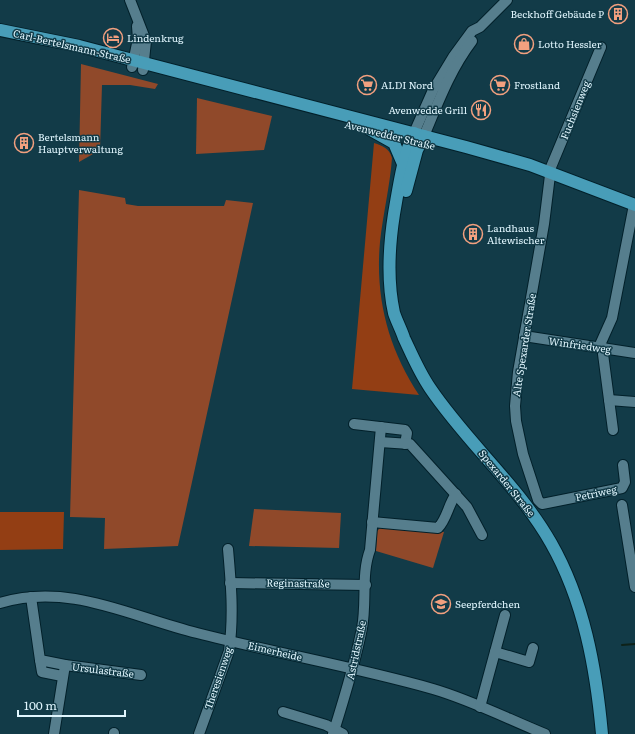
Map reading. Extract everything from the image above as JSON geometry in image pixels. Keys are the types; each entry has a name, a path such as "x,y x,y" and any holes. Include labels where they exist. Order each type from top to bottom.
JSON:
{"main road":[{"name":"Carl-Bertelsmann-Straße","path":"0,30 79,46 138,65"},
{"name":"Carl-Bertelsmann-Straße","path":"0,37 138,65"},
{"name":"Avenwedder Straße","path":"138,65 369,129 418,138"},
{"name":"Avenwedder Straße","path":"138,65 418,138 551,176 634,208"},
{"path":"369,129 394,143 403,164"},
{"name":"Spexarder Straße","path":"418,138 403,164 392,226 389,259 393,307 410,353 430,388 459,426 520,496 558,556 574,594 590,647 599,699 602,734"},
{"name":"Spexarder Straße","path":"404,338 396,282 396,242 418,138"}],"street":[{"path":"418,138 450,76 480,27 507,0"},
{"path":"131,4 146,41 138,65"},
{"name":"Fuchsienweg","path":"551,176 551,167 601,47"},
{"name":"Alte Spexarder Straße","path":"546,503 542,504 538,500 524,454 516,421 515,406 518,372 551,176"},
{"path":"612,430 601,347 612,318 634,208"},
{"name":"Winfriedweg","path":"524,336 635,353"},
{"path":"609,400 635,402"},
{"path":"354,424 405,430 407,433 405,444"},
{"name":"Astridstraße","path":"283,712 337,733 362,627 366,585 366,561 370,550 381,427"},
{"path":"380,442 410,444 467,507 482,535"},
{"name":"Petriweg","path":"546,503 622,488 626,482 623,465"},
{"path":"372,522 438,528 443,524 449,504 456,494"},
{"path":"622,505 632,541 635,587"},
{"name":"Theresienweg","path":"199,734 229,651 233,613 228,549"},
{"name":"Reginastraße","path":"230,583 366,585"},
{"name":"Eimerheide","path":"0,603 31,597 65,596 92,601 164,625 353,668 434,689 545,734"},
{"name":"Ursulastraße","path":"31,597 42,672 62,676"},
{"path":"480,707 505,615"},
{"path":"496,652 529,662 533,648"},
{"name":"Ursulastraße","path":"40,660 65,665 141,674"},
{"name":"Ursulastraße","path":"54,734 62,676 65,665"}],"shaded area":[{"path":"81,64 158,84 155,89 130,85 102,85 100,150 79,162"},
{"path":"197,98 272,116 264,150 196,154"},
{"path":"374,143 385,148 392,158 380,242 379,263 382,303 386,322 399,359 419,395 352,389"},
{"path":"79,190 125,198 126,204 138,206 224,206 226,200 253,203 178,546 104,549 105,518 70,517"},
{"path":"254,509 341,513 339,548 249,546"},
{"path":"0,512 64,512 63,549 0,550"},
{"path":"382,526 444,532 433,568 376,551 377,531"}],"waterway":[{"path":"622,645 635,644"}],"place":[{"name":"Beckhoff Gebäude P","path":"618,14"},
{"name":"Lindenkrug","path":"113,38"},
{"name":"Lotto Hessler","path":"524,44"},
{"name":"ALDI Nord","path":"367,85"},
{"name":"Frostland","path":"500,85"},
{"name":"Avenwedde Grill","path":"481,110"},
{"name":"Bertelsmann Hauptverwaltung","path":"24,143"},
{"name":"Landhaus Altewischer","path":"473,234"},
{"name":"Seepferdchen","path":"441,604"}]}
